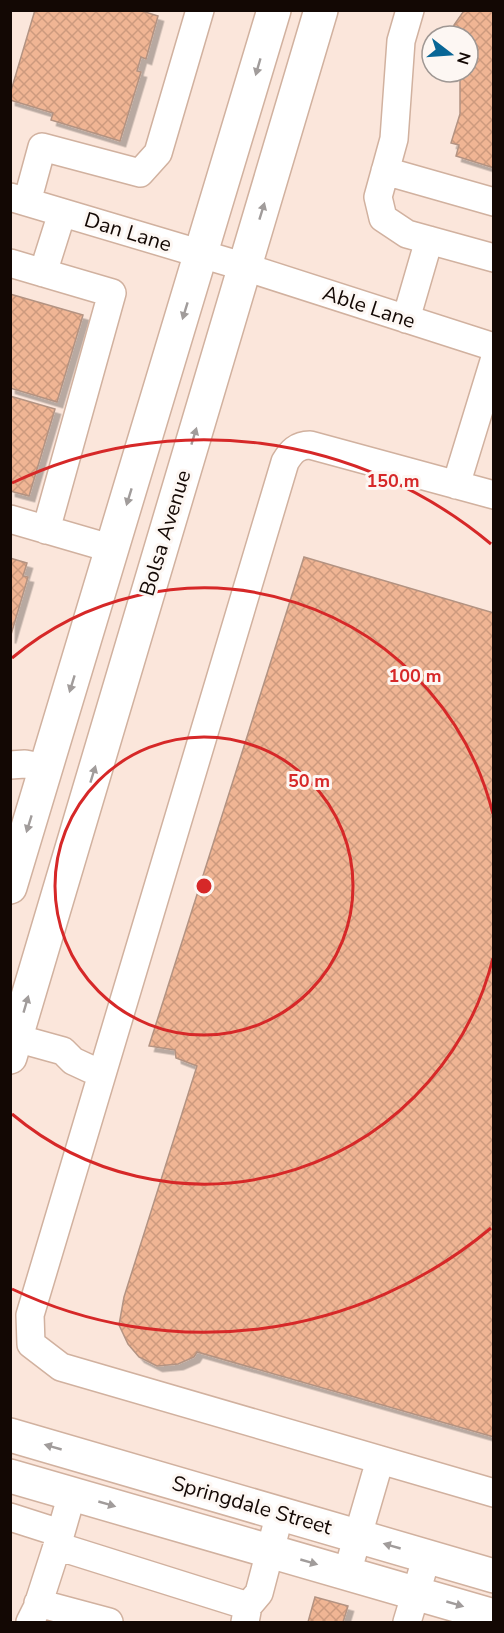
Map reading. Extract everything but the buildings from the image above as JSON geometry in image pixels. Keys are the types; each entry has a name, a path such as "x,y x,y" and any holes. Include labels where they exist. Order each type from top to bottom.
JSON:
{"main road":[{"name":"Bolsa Avenue","path":"13,1047 321,10"},
{"path":"10,887 202,255 271,11"},
{"path":"41,951 31,934 32,917 68,801 68,785 61,775 46,768"},
{"name":"Springdale Street","path":"10,1435 494,1576"},
{"name":"Springdale Street","path":"12,1482 72,1494 347,1573 411,1608 494,1616"}],"street":[{"path":"19,199 42,147 140,173 158,153 200,10"},
{"path":"410,10 401,41 394,139 378,197 383,218 407,234 494,258"},
{"path":"386,171 494,202"},
{"name":"Dan Lane","path":"19,199 245,267"},
{"path":"43,273 62,213"},
{"path":"406,319 429,240"},
{"path":"10,263 112,293 46,530"},
{"name":"Able Lane","path":"245,267 494,347"},
{"path":"456,485 494,361"},
{"path":"494,495 310,445 303,445 292,451 285,462 30,1315 31,1344 61,1367 494,1493"},
{"path":"10,519 113,549"},
{"path":"10,765 25,764 46,768"},
{"path":"13,1047 63,1051 73,1061 104,1064"},
{"path":"347,1573 380,1460"},
{"path":"72,1494 34,1613 109,1623"},
{"path":"10,1517 58,1539 247,1614 260,1593 280,1513"},
{"path":"411,1608 427,1556"}]}
